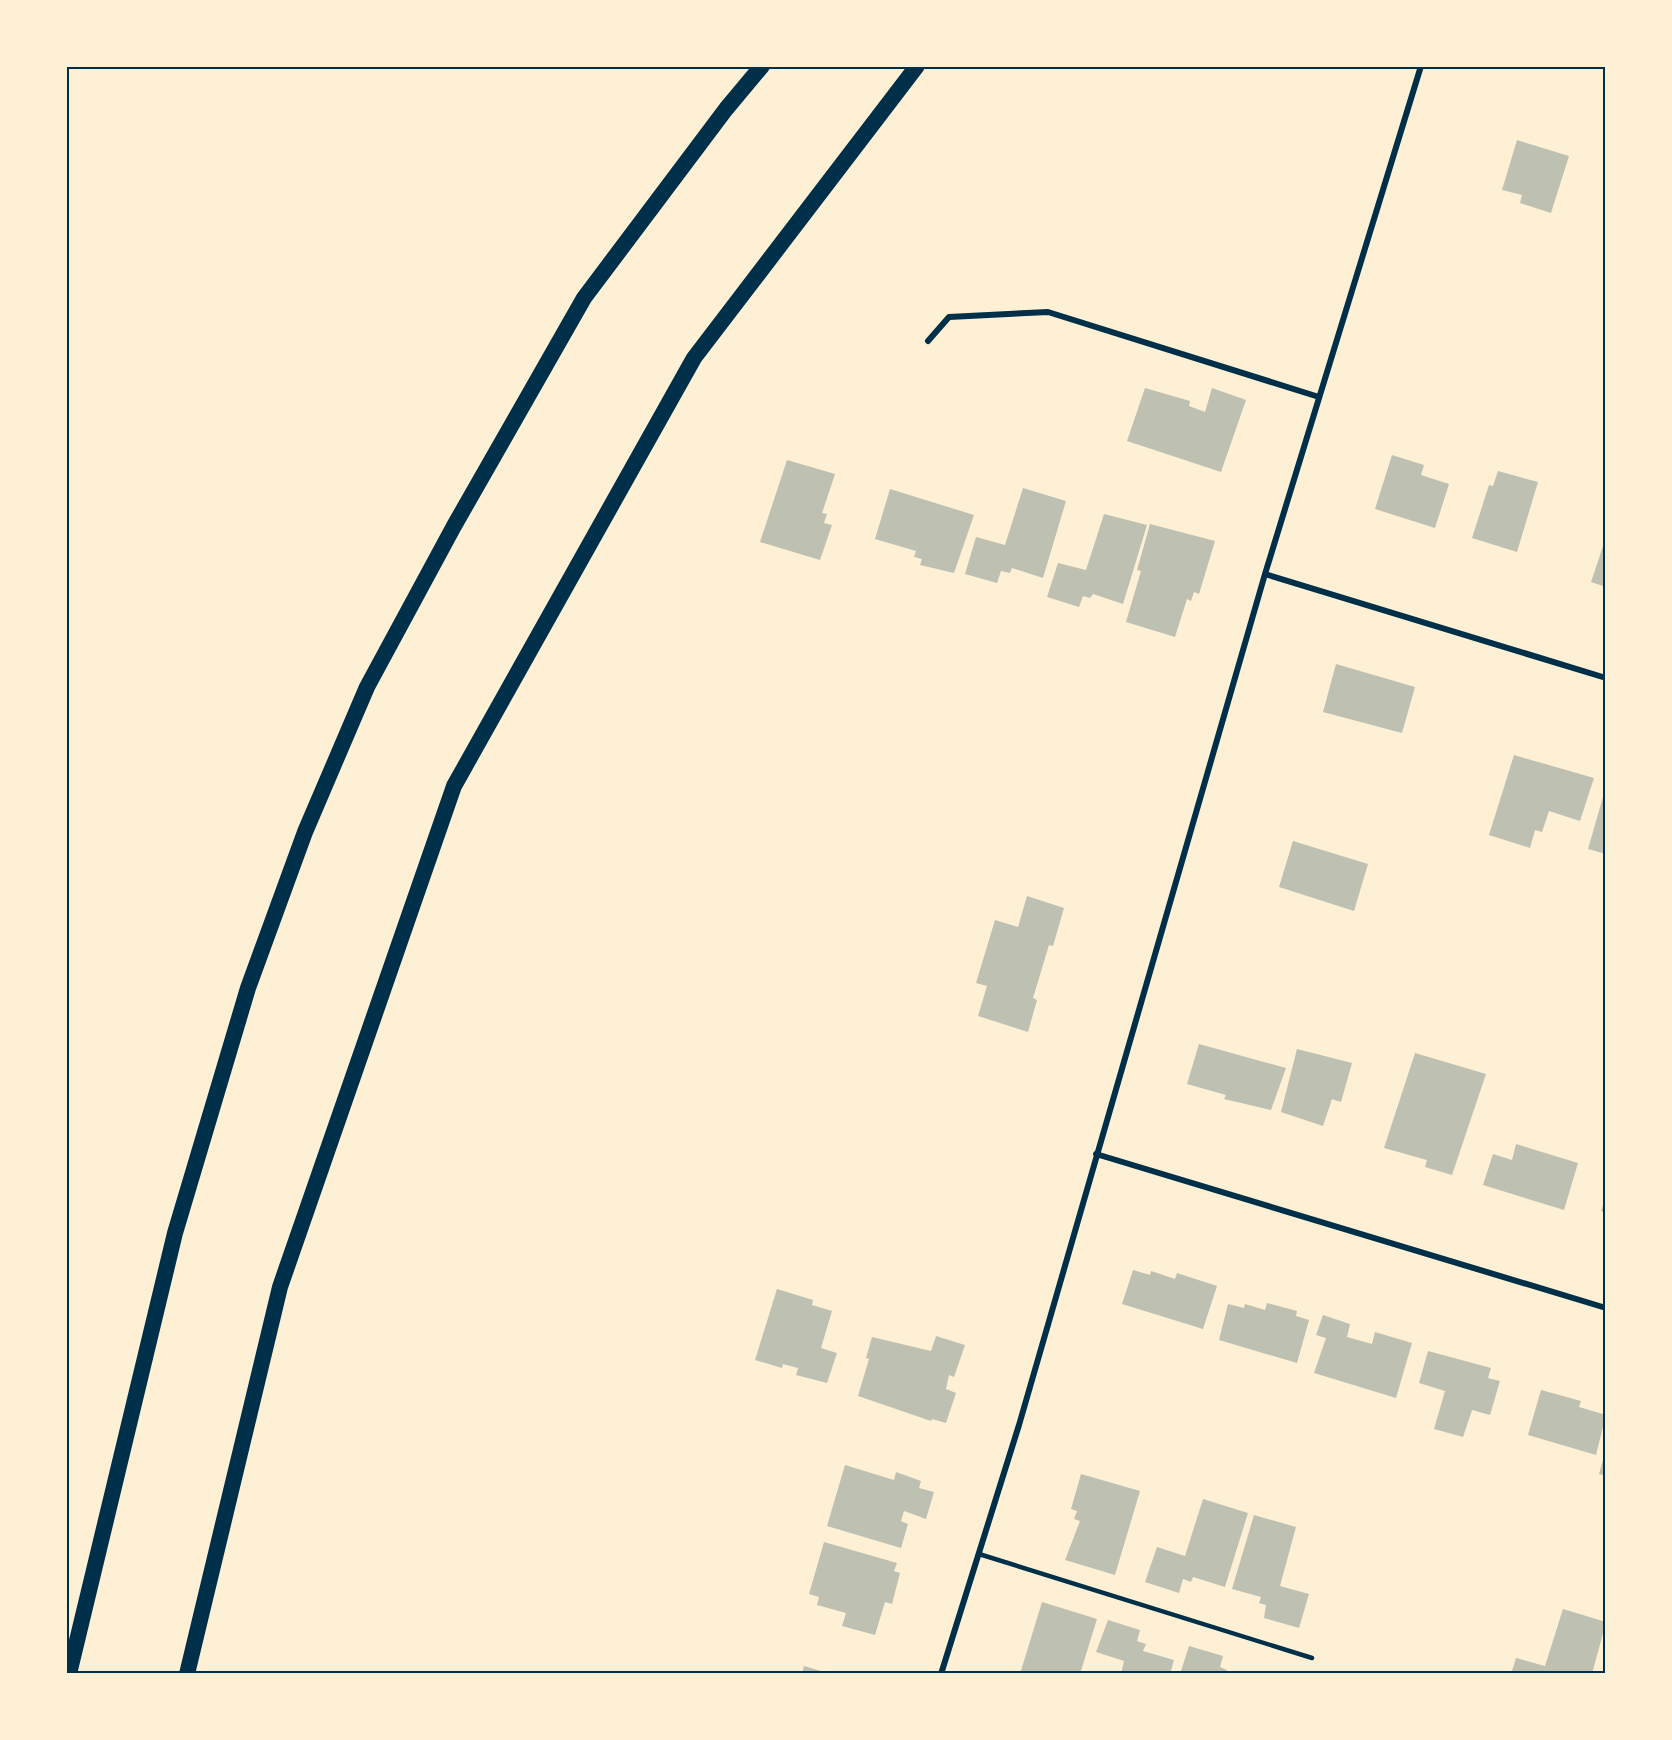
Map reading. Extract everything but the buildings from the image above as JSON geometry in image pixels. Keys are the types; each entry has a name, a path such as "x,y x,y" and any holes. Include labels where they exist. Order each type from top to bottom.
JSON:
{"highway":[{"path":"69,1674 175,1233 248,988 305,832 367,687 460,516 584,297 726,109 762,66"},
{"path":"187,1674 280,1287 454,786 694,358 917,66"}],"street":[{"path":"941,1674 1019,1425 1265,574 1421,66"},
{"path":"928,341 949,317 1048,312 1319,397"},
{"path":"1265,574 1606,678"},
{"path":"1096,1154 1606,1308"}],"lane":[{"path":"979,1554 1312,1658"}]}
